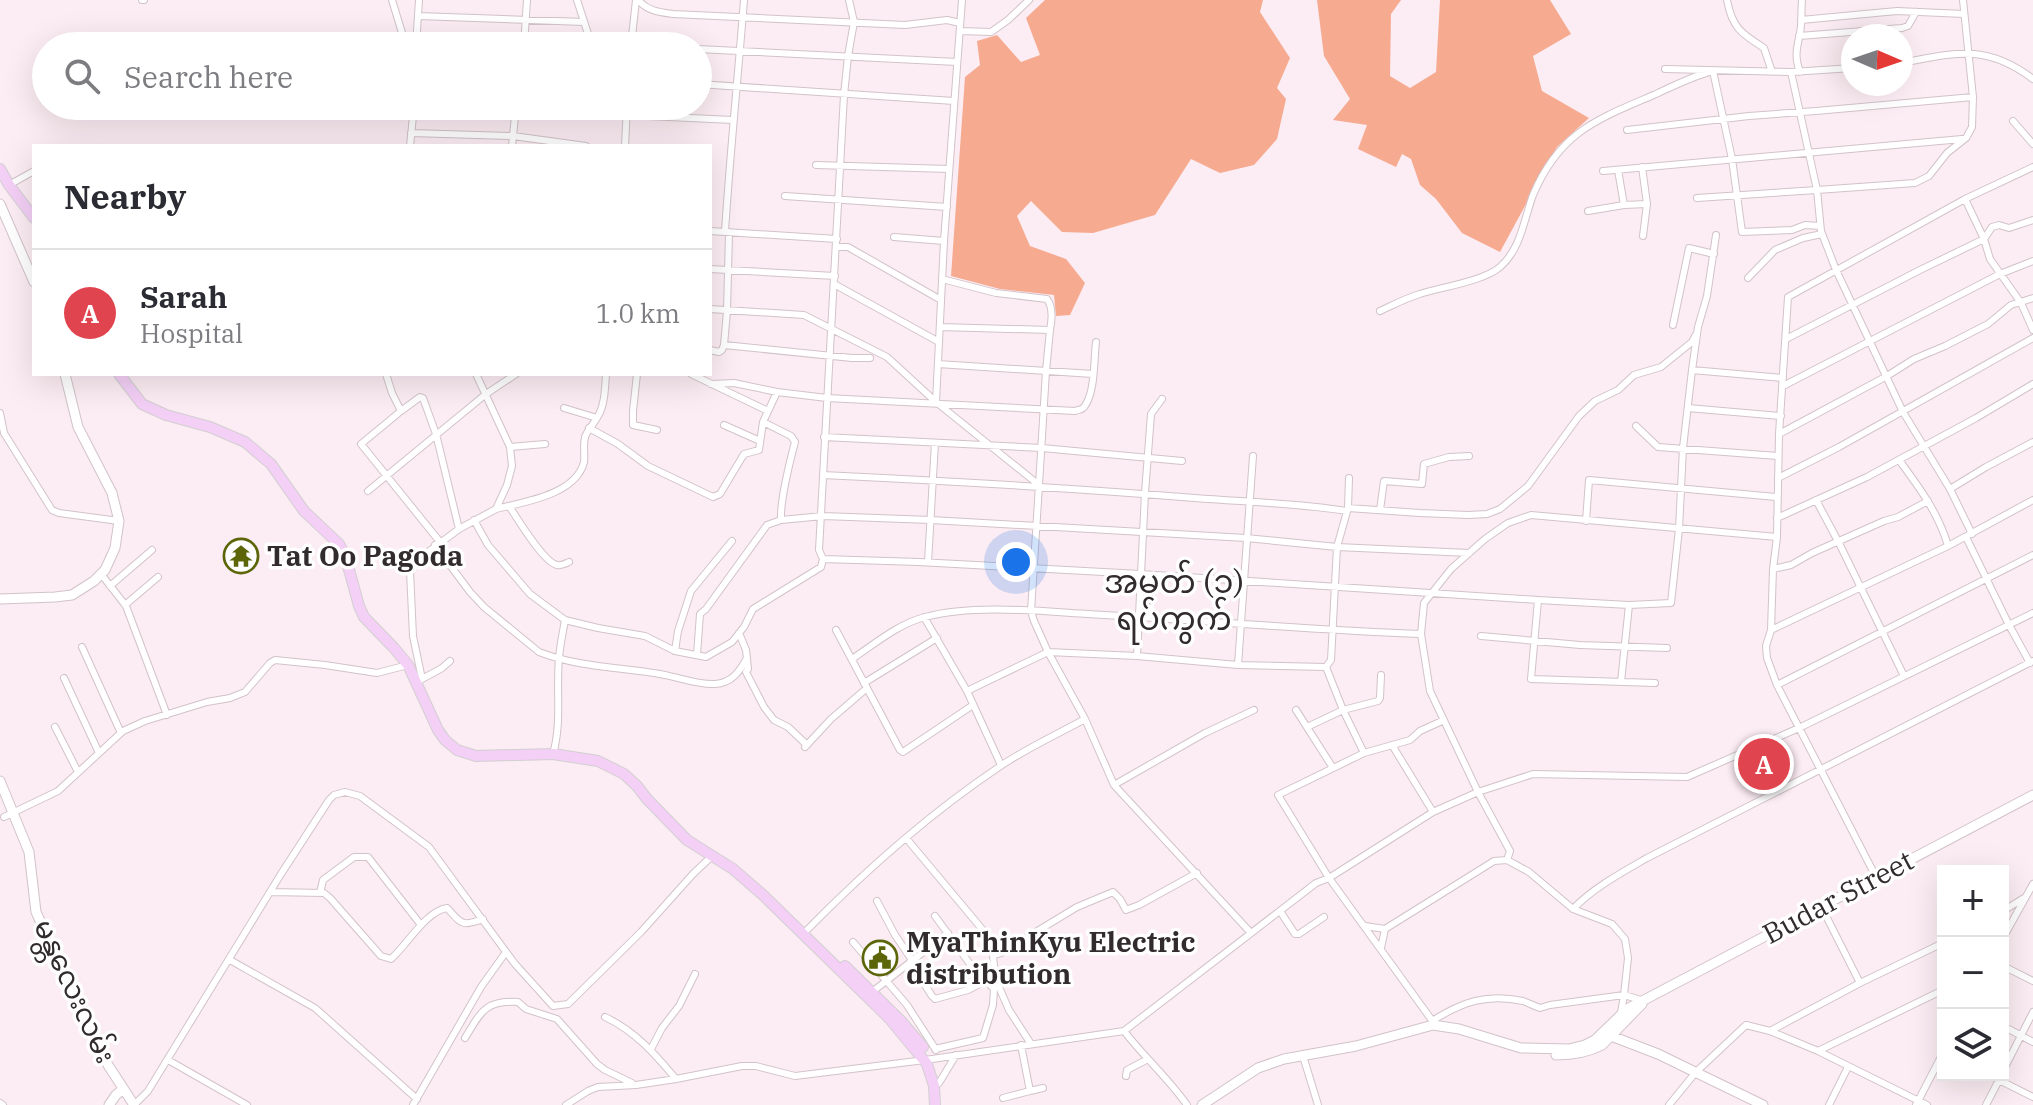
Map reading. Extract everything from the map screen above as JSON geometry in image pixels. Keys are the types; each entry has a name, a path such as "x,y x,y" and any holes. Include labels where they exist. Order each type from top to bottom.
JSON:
{"main road":[{"path":"0,169 32,215"},
{"path":"0,204 32,277"},
{"path":"0,599 72,595 105,570 115,548 119,521 112,493 78,427 65,376"},
{"path":"121,376 142,404 245,442 271,464 297,503 339,544 364,617 420,681 438,730 457,750 476,756 553,754 598,761 624,774 687,840 733,869 867,992"},
{"name":"မန္တလေးလမ်း","path":"0,781 6,815 18,825 29,852 36,912 91,1033 134,1105"},
{"name":"Budar Street","path":"1645,1001 1683,978 2033,795"},
{"path":"647,799 690,835 751,876 807,930 889,1018 932,1056 942,1105"},
{"path":"1607,1034 1620,1014 1645,1001"},
{"path":"1211,1105 1258,1073 1303,1058 1433,1025 1459,1029 1521,1048 1569,1049 1607,1034 1645,1001"},
{"path":"1607,1034 1658,1054 1763,1105"},
{"path":"932,1056 930,1072 935,1105"},
{"path":"1202,1105 1258,1068 1284,1059 1303,1058"},
{"path":"109,1105 123,1089"}],"street":[{"path":"392,0 402,32"},
{"path":"417,32 419,0"},
{"path":"525,32 527,0"},
{"path":"577,0 587,32"},
{"path":"637,0 655,12 673,14 905,25 947,20 960,23"},
{"path":"634,32 637,0"},
{"path":"712,350 719,352 724,345 733,120 744,0"},
{"path":"474,520 488,545 530,594 565,620 645,636 675,651 706,657 732,642 753,609 821,567 824,437 844,95 854,22 849,0"},
{"path":"936,402 944,241 962,0"},
{"path":"960,31 991,32 1029,0"},
{"path":"1727,0 1737,29 1748,40 1764,48 1772,72"},
{"path":"1800,72 1795,49 1802,0"},
{"path":"1697,198 1915,183 1929,176 1947,153 1966,138 1972,127 1973,97 1963,0"},
{"path":"1801,20 1897,11 1964,14"},
{"path":"1799,36 1902,28 1908,26 1916,12"},
{"path":"418,16 584,22"},
{"path":"712,50 957,62"},
{"path":"1913,61 1968,52 2018,67 2033,79"},
{"path":"1665,69 1800,72 1841,69"},
{"path":"1713,71 1732,159 1742,232 1820,226"},
{"path":"1380,311 1416,295 1483,277 1497,270 1518,241 1534,194 1567,141 1617,110 1713,71"},
{"path":"1573,909 1614,877 1647,858 2032,662 1986,580 1950,489 1903,412 1836,270 1820,226 1817,190 1791,72"},
{"path":"712,85 954,101"},
{"path":"1627,130 1973,97"},
{"path":"712,119 733,120"},
{"path":"410,144 412,120"},
{"path":"512,144 515,120"},
{"path":"625,144 626,120"},
{"path":"2013,121 2033,144"},
{"path":"411,133 513,136 571,144"},
{"path":"1603,171 1966,138"},
{"path":"816,165 949,169"},
{"path":"1642,167 1647,204 1643,236"},
{"path":"1876,877 1777,685 1767,658 1777,537 1776,497 1788,297 1965,199 2033,167"},
{"path":"1618,170 1624,205"},
{"path":"9,185 32,172"},
{"path":"785,196 947,207"},
{"path":"1965,199 1990,259 2021,303 2033,330"},
{"path":"1588,211 1647,204"},
{"path":"1786,339 1984,239 1992,227 1999,225 2009,228 2033,220"},
{"path":"712,231 836,243 941,300"},
{"path":"1748,278 1775,250 1822,234"},
{"path":"823,559 1140,574 1629,605 1671,603 1692,370 1716,235"},
{"path":"894,237 944,241"},
{"path":"1673,325 1689,248 1714,254"},
{"path":"1692,370 1783,382 1871,341 2000,274 2033,261"},
{"path":"712,269 835,276"},
{"path":"942,279 996,293 1047,299 1049,302 1050,330 1031,611 1034,621 1085,719 1114,785 1251,933"},
{"path":"834,284 939,342"},
{"path":"1779,434 1914,359 1988,324 2011,305 2033,298"},
{"path":"712,309 804,315 887,357 936,402 1039,485"},
{"path":"940,327 1050,330"},
{"path":"823,475 1039,485 1348,509 1487,514 1500,509 1528,486 1579,416 1595,401 1618,390 1634,375 1661,367 1692,342 1697,332"},
{"path":"1778,478 2033,338"},
{"path":"711,384 734,383 827,398 1075,411 1083,408 1088,401 1096,342"},
{"path":"724,345 870,358"},
{"path":"938,364 1093,374"},
{"path":"387,376 401,411"},
{"path":"477,376 510,447 512,466 496,509"},
{"path":"368,491 486,394 513,376"},
{"path":"450,661 420,681 413,636 412,564 459,529 496,509 564,489 578,474 584,461 584,440 600,413 606,376"},
{"path":"637,376 633,425 657,430"},
{"path":"695,376 768,411"},
{"path":"1777,518 1926,446 2033,384"},
{"path":"589,428 648,466 713,497 720,494 744,454 759,450 763,422 777,392"},
{"path":"459,529 436,434 423,398 416,399 361,444 438,544 470,592 539,652 602,667 714,684 735,676 747,658"},
{"path":"1137,656 1151,414 1162,399"},
{"path":"564,408 597,418"},
{"path":"1688,408 1781,416"},
{"path":"0,413 4,433 52,510 119,521"},
{"path":"763,422 791,436 795,442 789,459 781,520"},
{"path":"724,425 760,441"},
{"path":"1636,426 1658,447 1778,456"},
{"path":"824,437 1042,448 1182,461"},
{"path":"1950,489 2033,442"},
{"path":"928,562 935,443"},
{"path":"510,447 545,444"},
{"path":"1238,665 1253,456"},
{"path":"1380,510 1384,481 1422,484 1424,464 1449,457 1469,456"},
{"path":"1899,460 1928,501 1948,546"},
{"path":"1326,667 1331,660 1337,547 1348,509 1349,478"},
{"path":"1586,521 1589,480 1776,497"},
{"path":"1816,500 1904,676"},
{"path":"1771,630 1948,546 2033,500"},
{"path":"1773,569 1791,565 1928,501"},
{"path":"509,506 541,554 556,565 569,562"},
{"path":"1507,860 1510,851 1442,721 1430,691 1421,634 1424,603 1451,569 1508,523 1531,515 1777,537"},
{"path":"697,655 700,614 767,525 781,520 821,516 931,520 1469,553"},
{"path":"675,651 691,591 732,541"},
{"path":"110,586 152,550"},
{"path":"1777,685 2033,555"},
{"path":"101,574 125,605 167,715"},
{"path":"125,605 158,577"},
{"path":"1538,600 1531,679 1655,683"},
{"path":"1621,682 1629,605"},
{"path":"852,659 903,625 953,611 1031,611 1421,634"},
{"path":"566,1105 598,1087 636,1085 742,1066 756,1066 795,1076 1124,1031 1316,883 1329,878 1433,812 1478,792 1533,774 1687,777 1799,728 2033,613"},
{"path":"924,617 967,691 1001,765"},
{"path":"553,754 559,698 559,657 565,620"},
{"path":"836,630 903,752 973,705"},
{"path":"739,633 746,650 746,672 764,707 774,720 788,727 806,746 866,685 937,638"},
{"path":"1481,636 1580,645 1667,648"},
{"path":"82,647 121,733"},
{"path":"967,691 1048,652 1238,665 1326,667"},
{"path":"6,815 58,791 121,733 145,721 245,692 275,660 377,673 408,665"},
{"path":"1326,667 1364,753"},
{"path":"1307,727 1343,710 1378,701 1381,675"},
{"path":"64,678 99,753"},
{"path":"1114,785 1205,733 1254,710"},
{"path":"1296,710 1333,768"},
{"path":"807,930 906,838 1001,765 1085,719"},
{"path":"1442,721 1420,731 1410,740 1364,753 1278,795 1329,878 1433,1025 1446,1012 1481,997 1526,1002 1540,1008 1624,995 1645,1001"},
{"path":"55,727 78,772"},
{"path":"1392,745 1433,812"},
{"path":"134,1105 148,1091 168,1060 270,892 334,795 345,792 360,796 429,847 506,952 553,1006 568,1004 712,856"},
{"path":"906,838 982,929 993,955 999,987 1009,1010 1031,1044"},
{"path":"320,893 323,880 354,857 368,857 421,925"},
{"path":"1365,926 1385,929 1494,861 1507,860 1529,872 1573,909 1612,924 1625,939 1628,958 1620,1014"},
{"path":"993,955 1077,907 1113,892 1126,910 1197,873"},
{"path":"2004,937 2033,884"},
{"path":"270,892 324,893 381,956 391,959 441,908 447,908 463,924 483,919"},
{"path":"2009,907 2025,898"},
{"path":"877,901 935,999 968,990 983,982"},
{"path":"1821,906 1860,983"},
{"path":"1280,911 1295,934 1324,917"},
{"path":"932,1056 985,1036 994,989 983,982 935,916"},
{"path":"1381,949 1385,929"},
{"path":"867,992 948,933"},
{"path":"853,942 907,1005 932,1056"},
{"path":"1770,1031 1937,946"},
{"path":"230,960 315,1008 415,1102 481,987 506,952"},
{"path":"2009,969 2033,981"},
{"path":"651,1049 695,974"},
{"path":"1818,1051 1937,993"},
{"path":"465,1038 483,1010 497,1003 518,1002 526,1009 557,1019 597,1064 636,1085"},
{"path":"2009,1060 2033,1012"},
{"path":"605,1017 625,1026 651,1049 676,1079"},
{"path":"1669,1105 1696,1072 1746,1025 1770,1031 1818,1051 1917,1103 1927,1105"},
{"path":"2009,1029 2033,1042"},
{"path":"1124,1031 1187,1105"},
{"path":"1021,1045 1030,1091"},
{"path":"939,1083 956,1055"},
{"path":"1303,1058 1318,1105"},
{"path":"1126,1076 1127,1070 1148,1059"},
{"path":"168,1060 247,1105"},
{"path":"1917,1103 1937,1065"},
{"path":"1829,1105 1848,1067"},
{"path":"1986,1105 1998,1081"},
{"path":"2009,1081 2033,1097"},
{"path":"1003,1098 1043,1088"}],"shaded area":[{"path":"1045,0 1263,0 1260,12 1290,58 1277,88 1286,99 1277,139 1254,165 1220,173 1191,159 1155,215 1093,233 1062,232 1031,201 1017,216 1030,246 1066,259 1085,283 1070,315 1056,316 1054,295 1000,289 951,276 965,77 980,65 977,41 997,35 1021,62 1040,55 1026,18"},
{"path":"1317,0 1401,0 1391,14 1390,76 1410,88 1436,72 1440,0 1550,0 1571,34 1533,56 1542,91 1589,118 1557,147 1500,252 1462,233 1436,199 1420,185 1411,159 1402,154 1396,167 1358,149 1367,125 1333,120 1350,99 1324,56"}],"place":[{"name":"Tat Oo Pagoda","path":"241,556"},
{"name":"Sarah","path":"1764,764"},
{"name":"MyaThinKyu Electric distribution","path":"880,958"}],"district":[{"name":"အမှတ် (၁) ရပ်ကွက်","path":"1174,600"}]}
